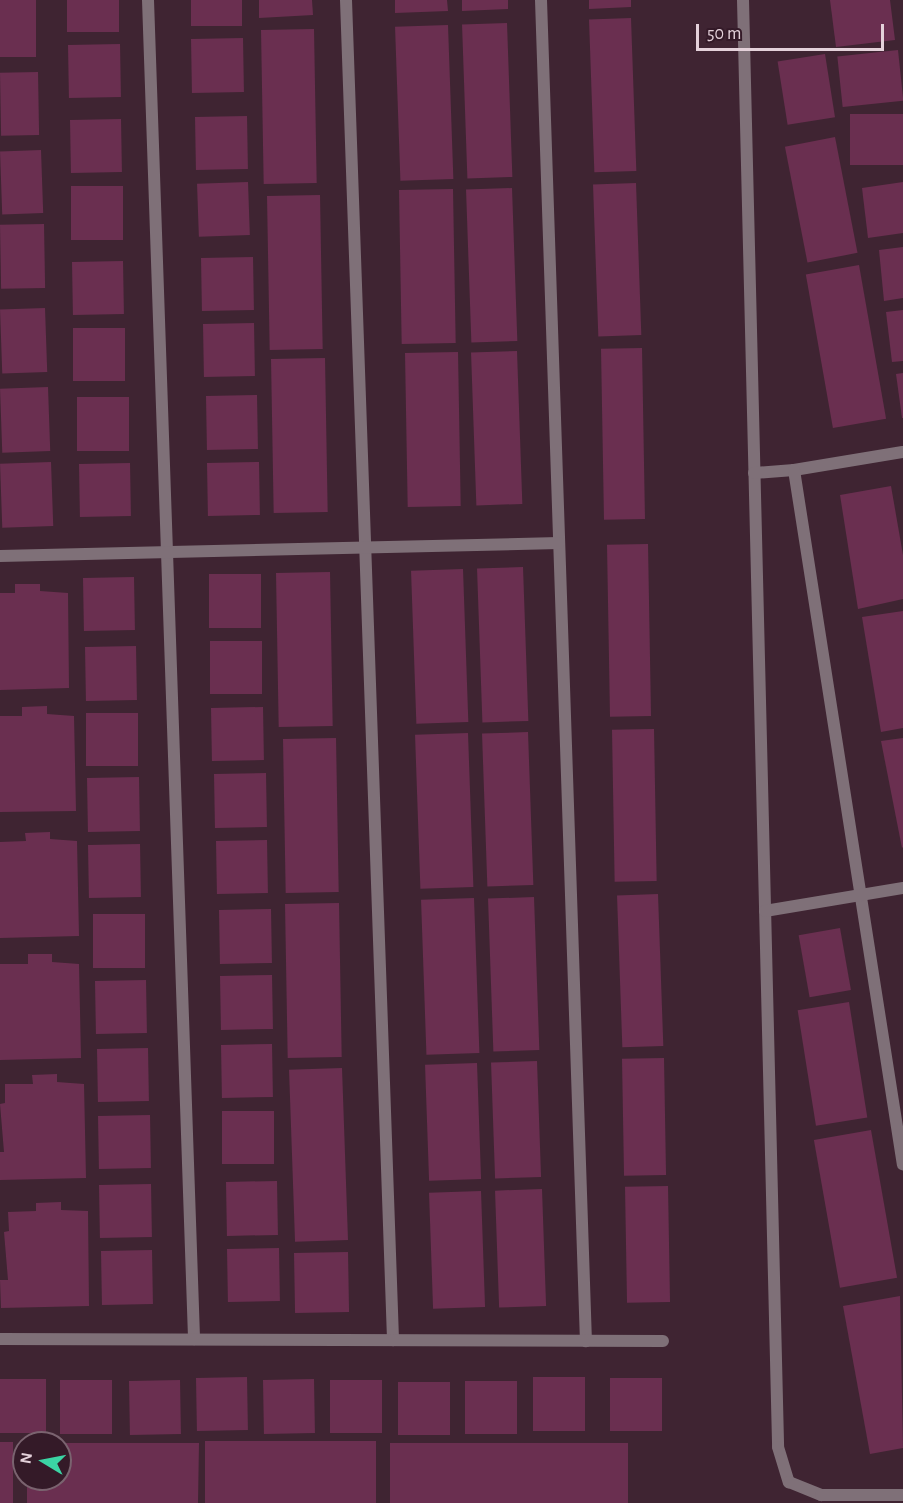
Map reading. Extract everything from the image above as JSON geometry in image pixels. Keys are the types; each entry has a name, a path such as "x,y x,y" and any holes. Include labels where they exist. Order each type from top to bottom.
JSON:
{"street":[{"path":"148,0 194,1340"},
{"path":"346,0 393,1340"},
{"path":"541,0 586,1341"},
{"path":"743,0 778,1447 789,1482 821,1495 903,1495"},
{"path":"754,473 794,470 903,452"},
{"path":"794,470 903,1165"},
{"path":"0,556 559,543"},
{"path":"765,911 903,888"},
{"path":"0,1339 663,1341"}],"building":[{"path":"0,0 36,0 36,57 0,57"},
{"path":"67,0 119,0 119,32 67,32"},
{"path":"191,0 242,0 242,26 191,26"},
{"path":"259,0 312,0 313,15 259,18"},
{"path":"395,0 447,0 448,11 395,13"},
{"path":"462,0 508,0 508,9 462,11"},
{"path":"589,0 631,0 631,7 589,9"},
{"path":"830,0 890,0 895,40 836,47"},
{"path":"631,18 636,171 594,172 589,19"},
{"path":"507,23 512,177 467,178 462,25"},
{"path":"448,25 453,179 400,181 395,27"},
{"path":"314,29 317,183 264,184 261,30"},
{"path":"243,38 244,92 192,93 191,39"},
{"path":"120,44 121,97 69,98 68,45"},
{"path":"898,50 903,101 843,107 837,56"},
{"path":"825,54 835,117 788,125 778,62"},
{"path":"38,72 39,135 1,136 0,73"},
{"path":"850,114 903,114 903,165 850,165"},
{"path":"247,116 248,169 196,170 195,117"},
{"path":"121,119 122,172 71,173 70,120"},
{"path":"835,137 858,253 807,263 785,147"},
{"path":"41,150 43,213 2,214 0,151"},
{"path":"248,182 250,235 199,237 197,184"},
{"path":"903,182 903,233 868,238 862,188"},
{"path":"636,183 641,335 598,336 593,185"},
{"path":"71,186 123,186 123,240 71,240"},
{"path":"512,188 517,341 471,343 466,190"},
{"path":"453,189 456,343 402,344 399,190"},
{"path":"320,195 323,349 270,350 267,196"},
{"path":"44,224 45,288 1,289 0,225"},
{"path":"903,247 903,298 884,301 879,250"},
{"path":"253,257 254,310 202,311 201,258"},
{"path":"123,261 124,314 73,315 72,262"},
{"path":"859,265 886,419 833,428 806,274"},
{"path":"45,308 47,372 2,374 0,310"},
{"path":"903,310 903,361 892,362 886,312"},
{"path":"254,323 255,376 204,377 203,324"},
{"path":"73,328 125,328 125,381 73,381"},
{"path":"642,348 645,519 604,520 601,349"},
{"path":"517,351 522,504 476,506 471,353"},
{"path":"458,352 461,506 408,507 405,353"},
{"path":"325,358 328,512 274,513 271,359"},
{"path":"903,373 903,418 902,418 896,374"},
{"path":"48,387 50,451 2,453 0,389"},
{"path":"257,395 258,449 207,450 206,396"},
{"path":"77,397 129,397 129,451 77,451"},
{"path":"51,462 53,526 2,528 0,464"},
{"path":"259,462 260,515 208,516 207,463"},
{"path":"130,463 131,516 80,517 79,464"},
{"path":"891,486 903,555 903,599 858,609 840,495"},
{"path":"648,544 651,716 610,717 607,545"},
{"path":"523,567 528,721 482,723 477,569"},
{"path":"463,569 468,722 416,724 411,571"},
{"path":"330,572 333,726 279,727 276,573"},
{"path":"209,574 261,574 261,628 209,628"},
{"path":"134,577 135,630 84,631 83,578"},
{"path":"15,584 40,584 40,591 68,593 69,688 0,690 0,593 15,593"},
{"path":"903,611 903,728 881,732 862,617"},
{"path":"210,641 262,641 262,694 210,694"},
{"path":"136,646 137,700 86,701 85,647"},
{"path":"47,706 47,714 74,716 76,811 0,812 0,716 22,716 22,707"},
{"path":"263,707 264,760 212,761 211,708"},
{"path":"86,713 138,713 138,766 86,766"},
{"path":"654,729 657,881 615,882 612,730"},
{"path":"528,732 533,885 487,887 482,734"},
{"path":"468,733 473,887 420,889 415,735"},
{"path":"336,738 339,892 286,893 283,739"},
{"path":"903,738 903,847 902,848 881,741"},
{"path":"266,773 267,827 215,828 214,774"},
{"path":"139,777 140,831 88,832 87,778"},
{"path":"50,832 50,839 77,841 79,936 0,938 0,842 26,841 25,833"},
{"path":"267,840 268,893 217,894 216,841"},
{"path":"140,844 141,897 89,898 88,845"},
{"path":"658,894 663,1046 622,1047 617,895"},
{"path":"534,897 539,1050 493,1052 488,899"},
{"path":"474,898 479,1053 426,1055 421,900"},
{"path":"339,903 342,1057 288,1058 285,904"},
{"path":"271,909 272,963 220,964 219,910"},
{"path":"93,914 145,914 145,968 93,968"},
{"path":"840,928 851,990 810,997 799,935"},
{"path":"28,954 52,954 52,962 79,964 81,1058 0,1060 0,964 28,964"},
{"path":"272,975 273,1029 221,1030 220,976"},
{"path":"146,980 147,1033 96,1034 95,981"},
{"path":"849,1002 867,1118 816,1126 798,1010"},
{"path":"272,1044 273,1097 222,1098 221,1045"},
{"path":"148,1048 149,1101 98,1102 97,1049"},
{"path":"664,1058 666,1175 624,1176 622,1059"},
{"path":"537,1061 541,1177 495,1179 491,1063"},
{"path":"477,1063 481,1179 429,1181 425,1065"},
{"path":"342,1068 348,1240 295,1242 289,1070"},
{"path":"57,1074 57,1082 84,1084 86,1178 0,1180 0,1152 4,1152 0,1104 5,1103 5,1084 33,1084 32,1075"},
{"path":"222,1111 274,1111 274,1164 222,1164"},
{"path":"150,1115 151,1168 99,1169 98,1116"},
{"path":"871,1130 897,1278 840,1288 814,1140"},
{"path":"277,1181 278,1235 227,1236 226,1182"},
{"path":"151,1184 152,1237 100,1238 99,1185"},
{"path":"668,1186 670,1302 627,1303 625,1187"},
{"path":"542,1189 546,1306 499,1308 495,1191"},
{"path":"481,1191 485,1307 433,1309 429,1193"},
{"path":"61,1202 61,1210 88,1211 89,1306 1,1308 0,1280 8,1280 4,1232 9,1231 8,1212 36,1211 36,1203"},
{"path":"279,1248 280,1301 228,1302 227,1249"},
{"path":"152,1250 153,1304 102,1305 101,1251"},
{"path":"348,1252 349,1312 295,1313 294,1253"},
{"path":"900,1296 903,1448 870,1454 843,1306"},
{"path":"247,1377 248,1430 197,1431 196,1378"},
{"path":"533,1377 585,1377 585,1431 533,1431"},
{"path":"610,1378 662,1378 662,1431 610,1431"},
{"path":"0,1379 46,1379 46,1431 0,1433"},
{"path":"314,1379 315,1433 264,1434 263,1380"},
{"path":"60,1380 112,1380 112,1434 72,1434 72,1431 60,1431"},
{"path":"180,1380 181,1434 130,1435 129,1381"},
{"path":"330,1380 382,1380 382,1433 330,1433"},
{"path":"465,1381 517,1381 517,1434 465,1434"},
{"path":"398,1382 450,1382 450,1435 398,1435"},
{"path":"205,1441 376,1441 376,1503 205,1503"},
{"path":"0,1442 12,1442 13,1503 0,1503"},
{"path":"72,1443 199,1443 198,1503 27,1503 27,1491 72,1491"},
{"path":"390,1443 628,1443 628,1503 390,1503"}]}
